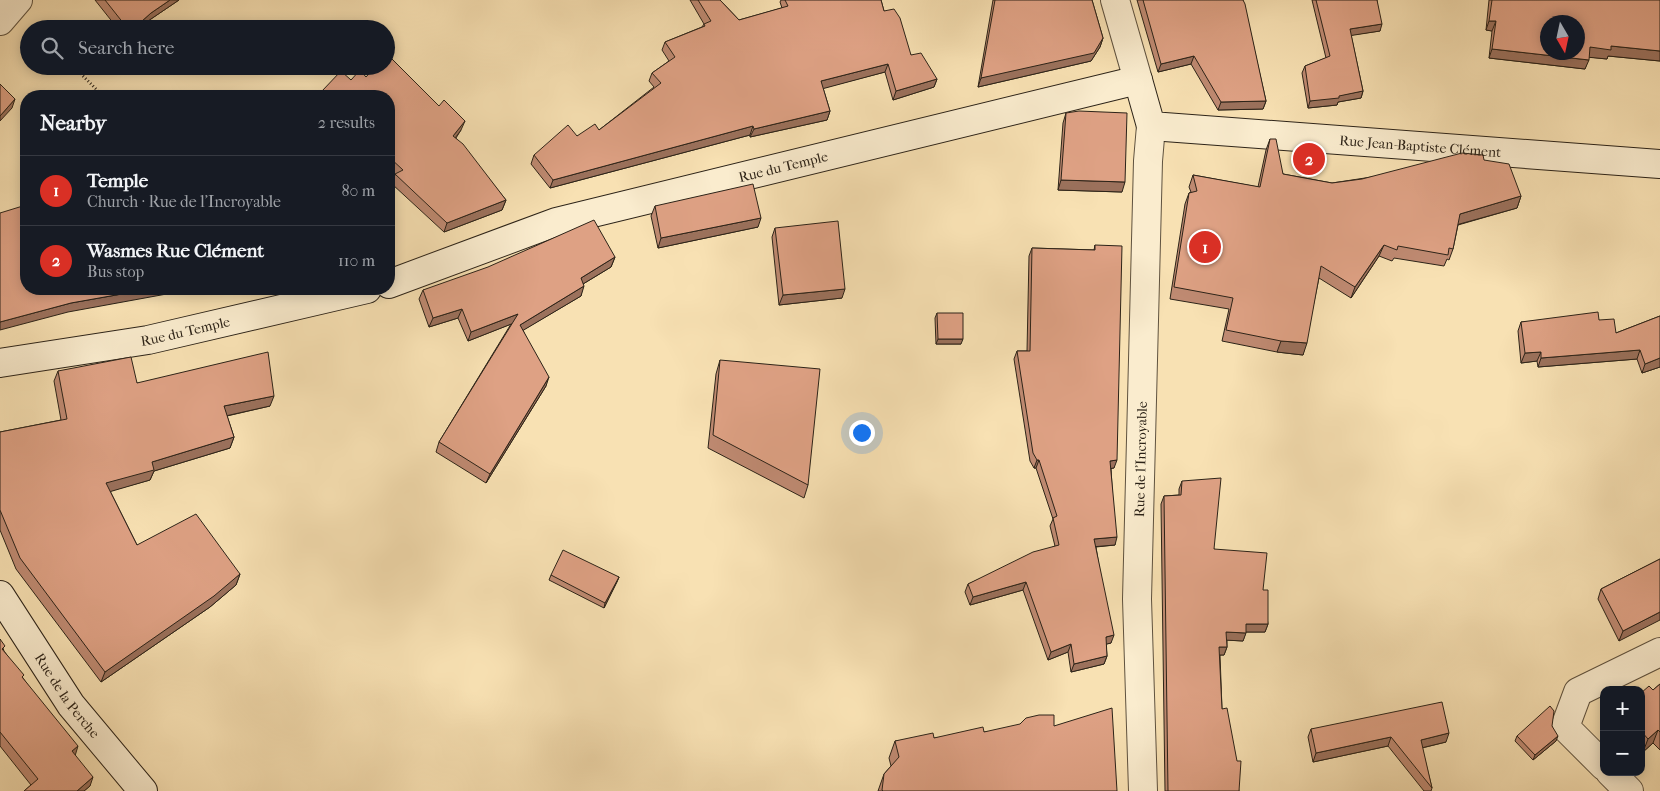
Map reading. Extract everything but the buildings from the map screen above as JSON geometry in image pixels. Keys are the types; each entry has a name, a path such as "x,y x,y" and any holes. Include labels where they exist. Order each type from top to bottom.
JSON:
{"street":[{"path":"0,21 18,0"},
{"path":"1115,0 1151,126"},
{"name":"Rue du Temple","path":"395,282 556,222 1138,80"},
{"name":"Rue Jean-Baptiste Clément","path":"1151,126 1660,164"},
{"name":"Rue de l'Incroyable","path":"1143,791 1137,599 1148,161 1151,126"},
{"name":"Rue du Temple","path":"0,363 148,340 340,295"},
{"name":"Rue de la Perche","path":"0,595 71,705 143,791"},
{"path":"1600,762 1565,727 1578,692 1660,652"},
{"path":"1614,776 1629,791"}],"path":[{"path":"82,75 98,90"}],"place":[{"name":"Wasmes Rue Clément","path":"1309,159"},
{"name":"Temple","path":"1205,247"}]}
